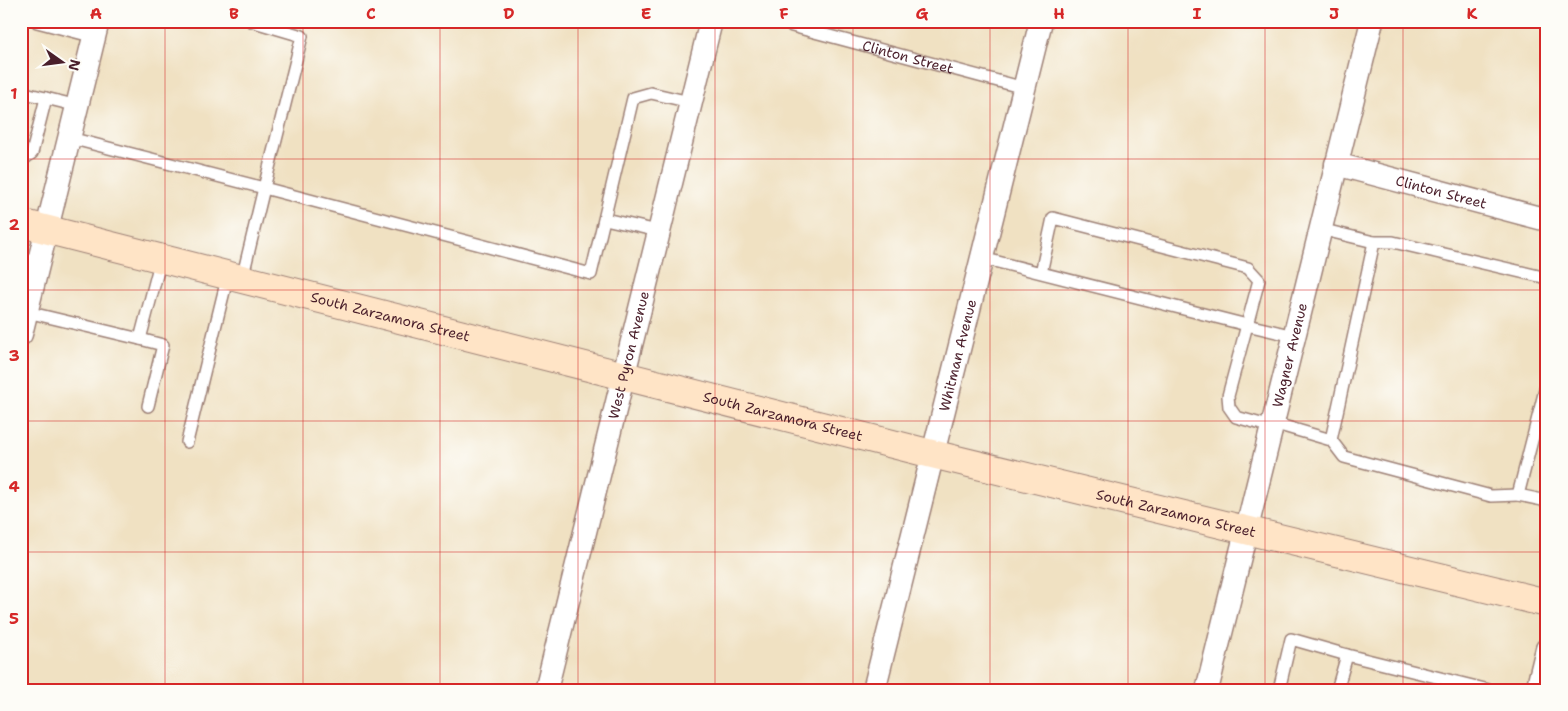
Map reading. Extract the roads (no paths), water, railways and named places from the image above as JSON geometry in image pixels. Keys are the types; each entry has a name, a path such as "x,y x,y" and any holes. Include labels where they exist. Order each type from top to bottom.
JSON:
{"main road":[{"name":"South Zarzamora Street","path":"21,224 623,374 932,454 1547,603"}],"street":[{"name":"West Pyron Avenue","path":"546,690 711,21"},
{"name":"Whitman Avenue","path":"874,690 1041,21"},
{"name":"Wagner Avenue","path":"1207,690 1372,21"},
{"path":"21,334 96,29"},
{"name":"Clinton Street","path":"1336,164 1547,220"},
{"path":"1536,690 1547,649"}],"lane":[{"path":"187,442 235,277 264,188 302,36 251,21"},
{"path":"37,22 96,29"},
{"name":"Clinton Street","path":"792,26 1024,88"},
{"path":"21,92 78,106"},
{"path":"70,138 591,274 633,98 651,93 690,102"},
{"path":"21,157 25,158 32,153 46,98"},
{"path":"1041,273 1053,218 1248,268 1259,280 1228,396 1229,406 1236,418 1331,440 1344,457 1491,496 1518,495 1547,501"},
{"path":"605,219 658,231"},
{"path":"1320,229 1374,242 1393,242 1547,278"},
{"path":"1331,440 1374,242"},
{"path":"982,258 1294,336"},
{"path":"140,339 161,259"},
{"path":"27,312 163,345 148,406"},
{"path":"1518,495 1547,382"},
{"path":"1279,690 1291,639 1346,655 1489,690"},
{"path":"1337,690 1346,655"}]}
